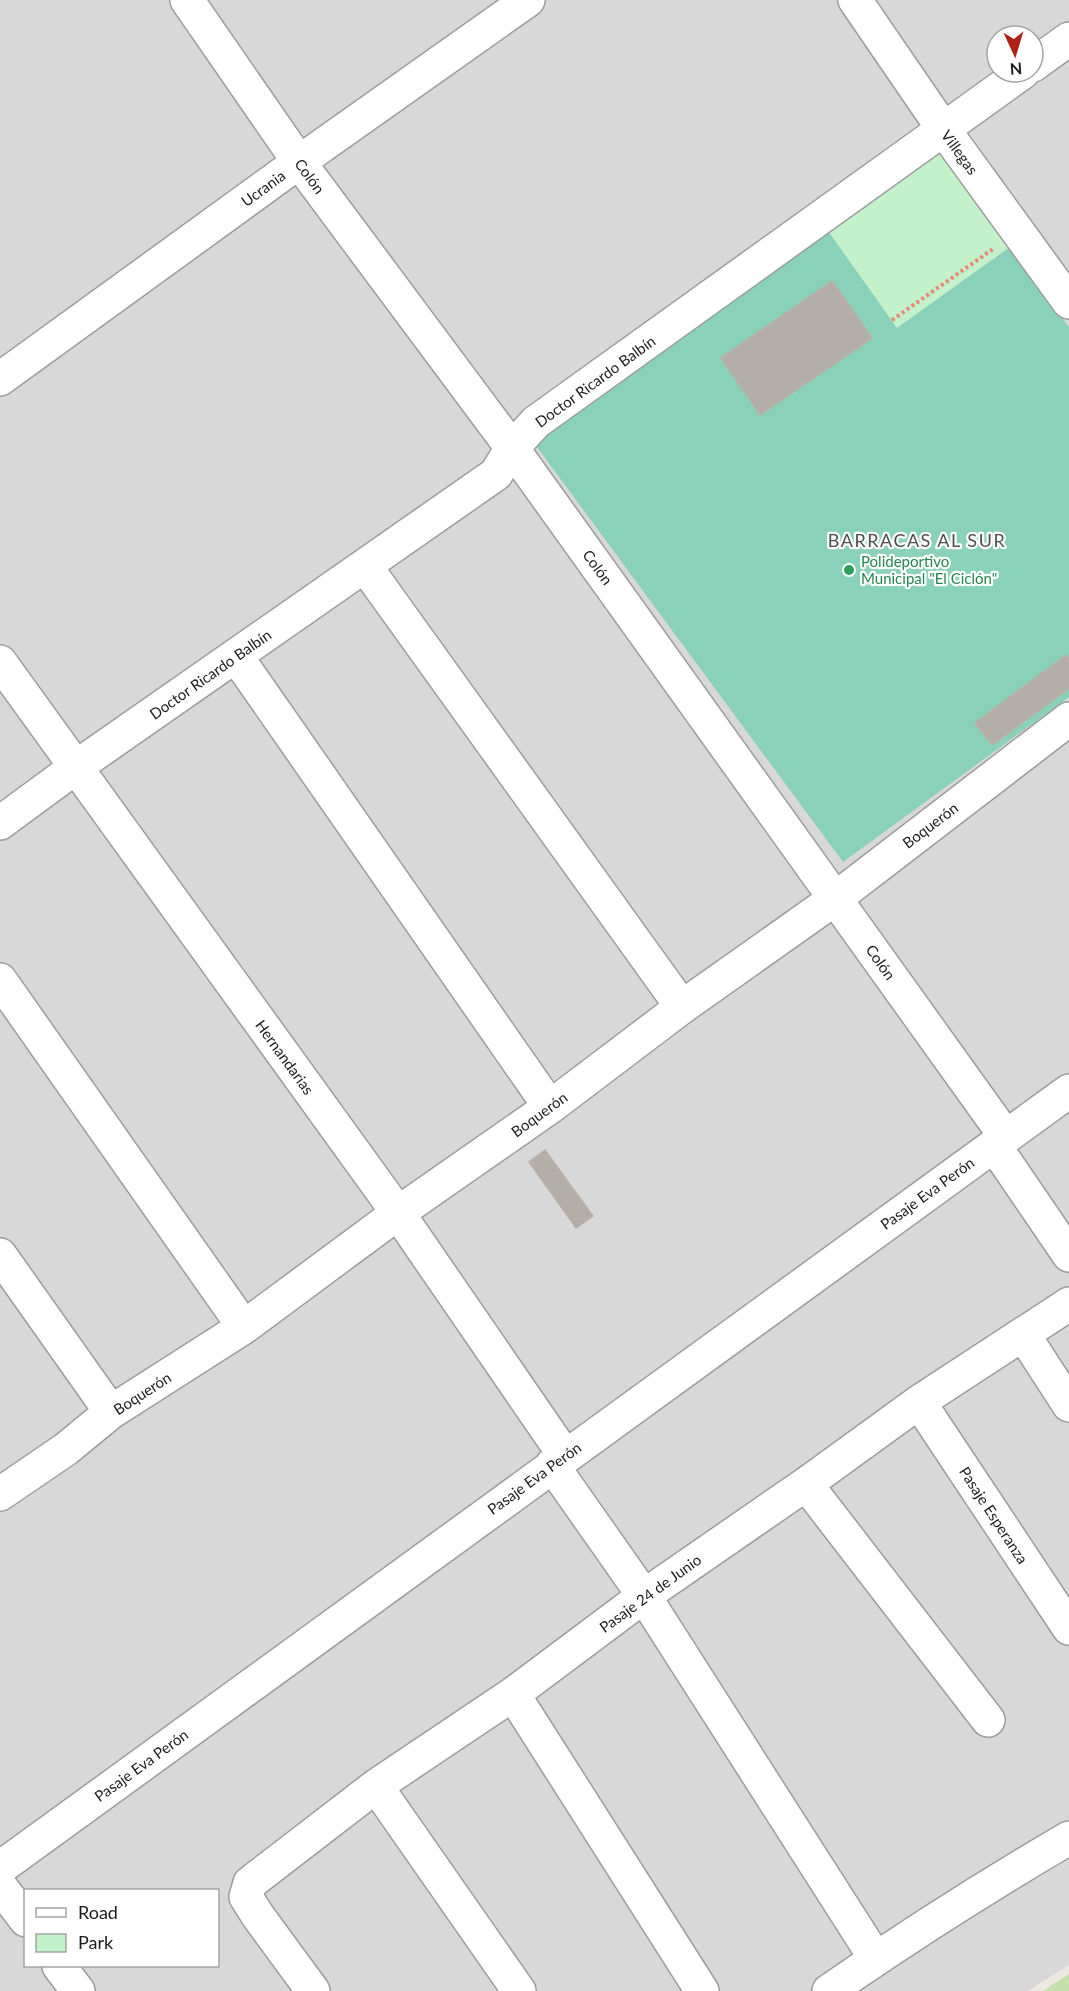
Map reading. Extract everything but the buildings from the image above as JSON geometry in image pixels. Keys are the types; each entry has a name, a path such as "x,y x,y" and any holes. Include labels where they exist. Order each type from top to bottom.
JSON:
{"street":[{"name":"Colón","path":"187,0 299,162 512,448 836,898 1000,1141 1069,1255"},
{"name":"Ucrania","path":"0,379 299,162 528,0"},
{"name":"Villegas","path":"855,0 944,130 1069,302"},
{"path":"1045,56 1069,39"},
{"name":"Doctor Ricardo Balbín","path":"0,823 76,767 495,474 512,448 536,422 1007,84"},
{"path":"365,566 682,1007"},
{"path":"236,656 549,1107"},
{"name":"Hernandarias","path":"0,662 398,1214 558,1460 876,1959"},
{"name":"Boquerón","path":"0,1494 66,1449 111,1413 244,1327 549,1107 682,1007 836,898 1069,719"},
{"path":"0,980 244,1327"},
{"name":"Pasaje Eva Perón","path":"0,1868 558,1460 1069,1091"},
{"path":"0,1255 111,1413"},
{"name":"Pasaje 24 de Junio","path":"313,1991 246,1897 250,1883 376,1786 513,1694 644,1596 806,1484 919,1402 1069,1304"},
{"path":"1023,1334 1069,1405"},
{"name":"Pasaje Esperanza","path":"919,1402 1069,1628"},
{"path":"806,1484 988,1720"},
{"path":"513,1694 702,1991"},
{"path":"376,1786 519,1991"},
{"path":"830,1991 876,1959 1069,1838"},
{"path":"0,1886 24,1917"},
{"path":"60,1967 78,1991"}],"path":[{"path":"892,320 1018,232"}],"shaded area":[{"path":"0,0 1069,0 1069,1965 1028,1991 0,1991"}],"green space":[{"path":"941,150 1010,247 897,328 828,231"},
{"name":"Polideportivo Municipal \"El Ciclón\"","path":"828,231 897,328 1010,247 1069,327 1069,697 843,862 534,443"},
{"path":"1069,1974 1069,1991 1043,1991"}],"place":[{"name":"Polideportivo Municipal \"El Ciclón\"","path":"849,570"}],"district":[{"name":"BARRACAS AL SUR","path":"917,540"}]}
